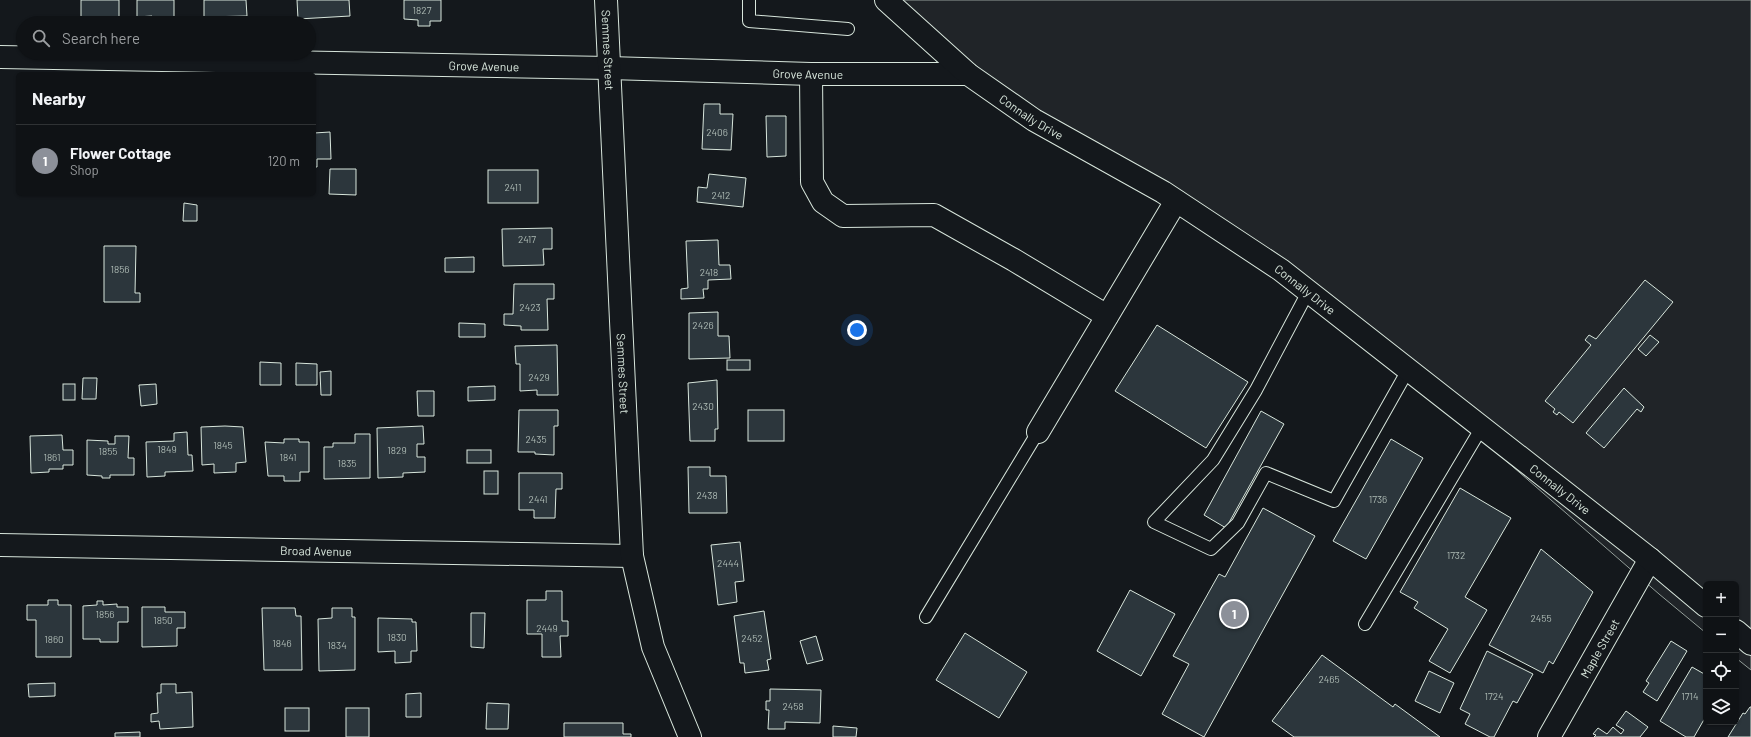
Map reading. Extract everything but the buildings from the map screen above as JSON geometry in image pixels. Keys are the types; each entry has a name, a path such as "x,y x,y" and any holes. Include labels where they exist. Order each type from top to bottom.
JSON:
{"street":[{"name":"Semmes Street","path":"606,0 632,556 653,647 690,737"},
{"name":"Connally Drive","path":"886,0 968,74 1034,120 1176,201 1281,270 1650,559 1703,603"},
{"name":"Grove Avenue","path":"0,57 16,57"},
{"name":"Grove Avenue","path":"166,60 609,68 811,74 968,74"},
{"path":"811,74 812,182 823,202 843,216 934,216 1014,260 1107,316"},
{"path":"1038,432 1176,201"},
{"name":"Broad Avenue","path":"0,544 632,556"},
{"name":"Maple Street","path":"1549,737 1650,559"},
{"path":"1739,634 1751,644"}],"lane":[{"path":"749,0 749,21 848,29"},
{"path":"1308,292 1256,390 1213,460 1154,522 1211,549 1238,523 1266,473 1334,501 1408,370"},
{"path":"1365,624 1482,427"},
{"path":"926,617 1038,432"}],"shaded area":[{"path":"886,0 1751,0 1751,670 1739,660 1739,581 1703,581 1703,631 1659,594 1311,291 946,72"}],"place":[{"name":"Flower Cottage","path":"1234,614"}]}
